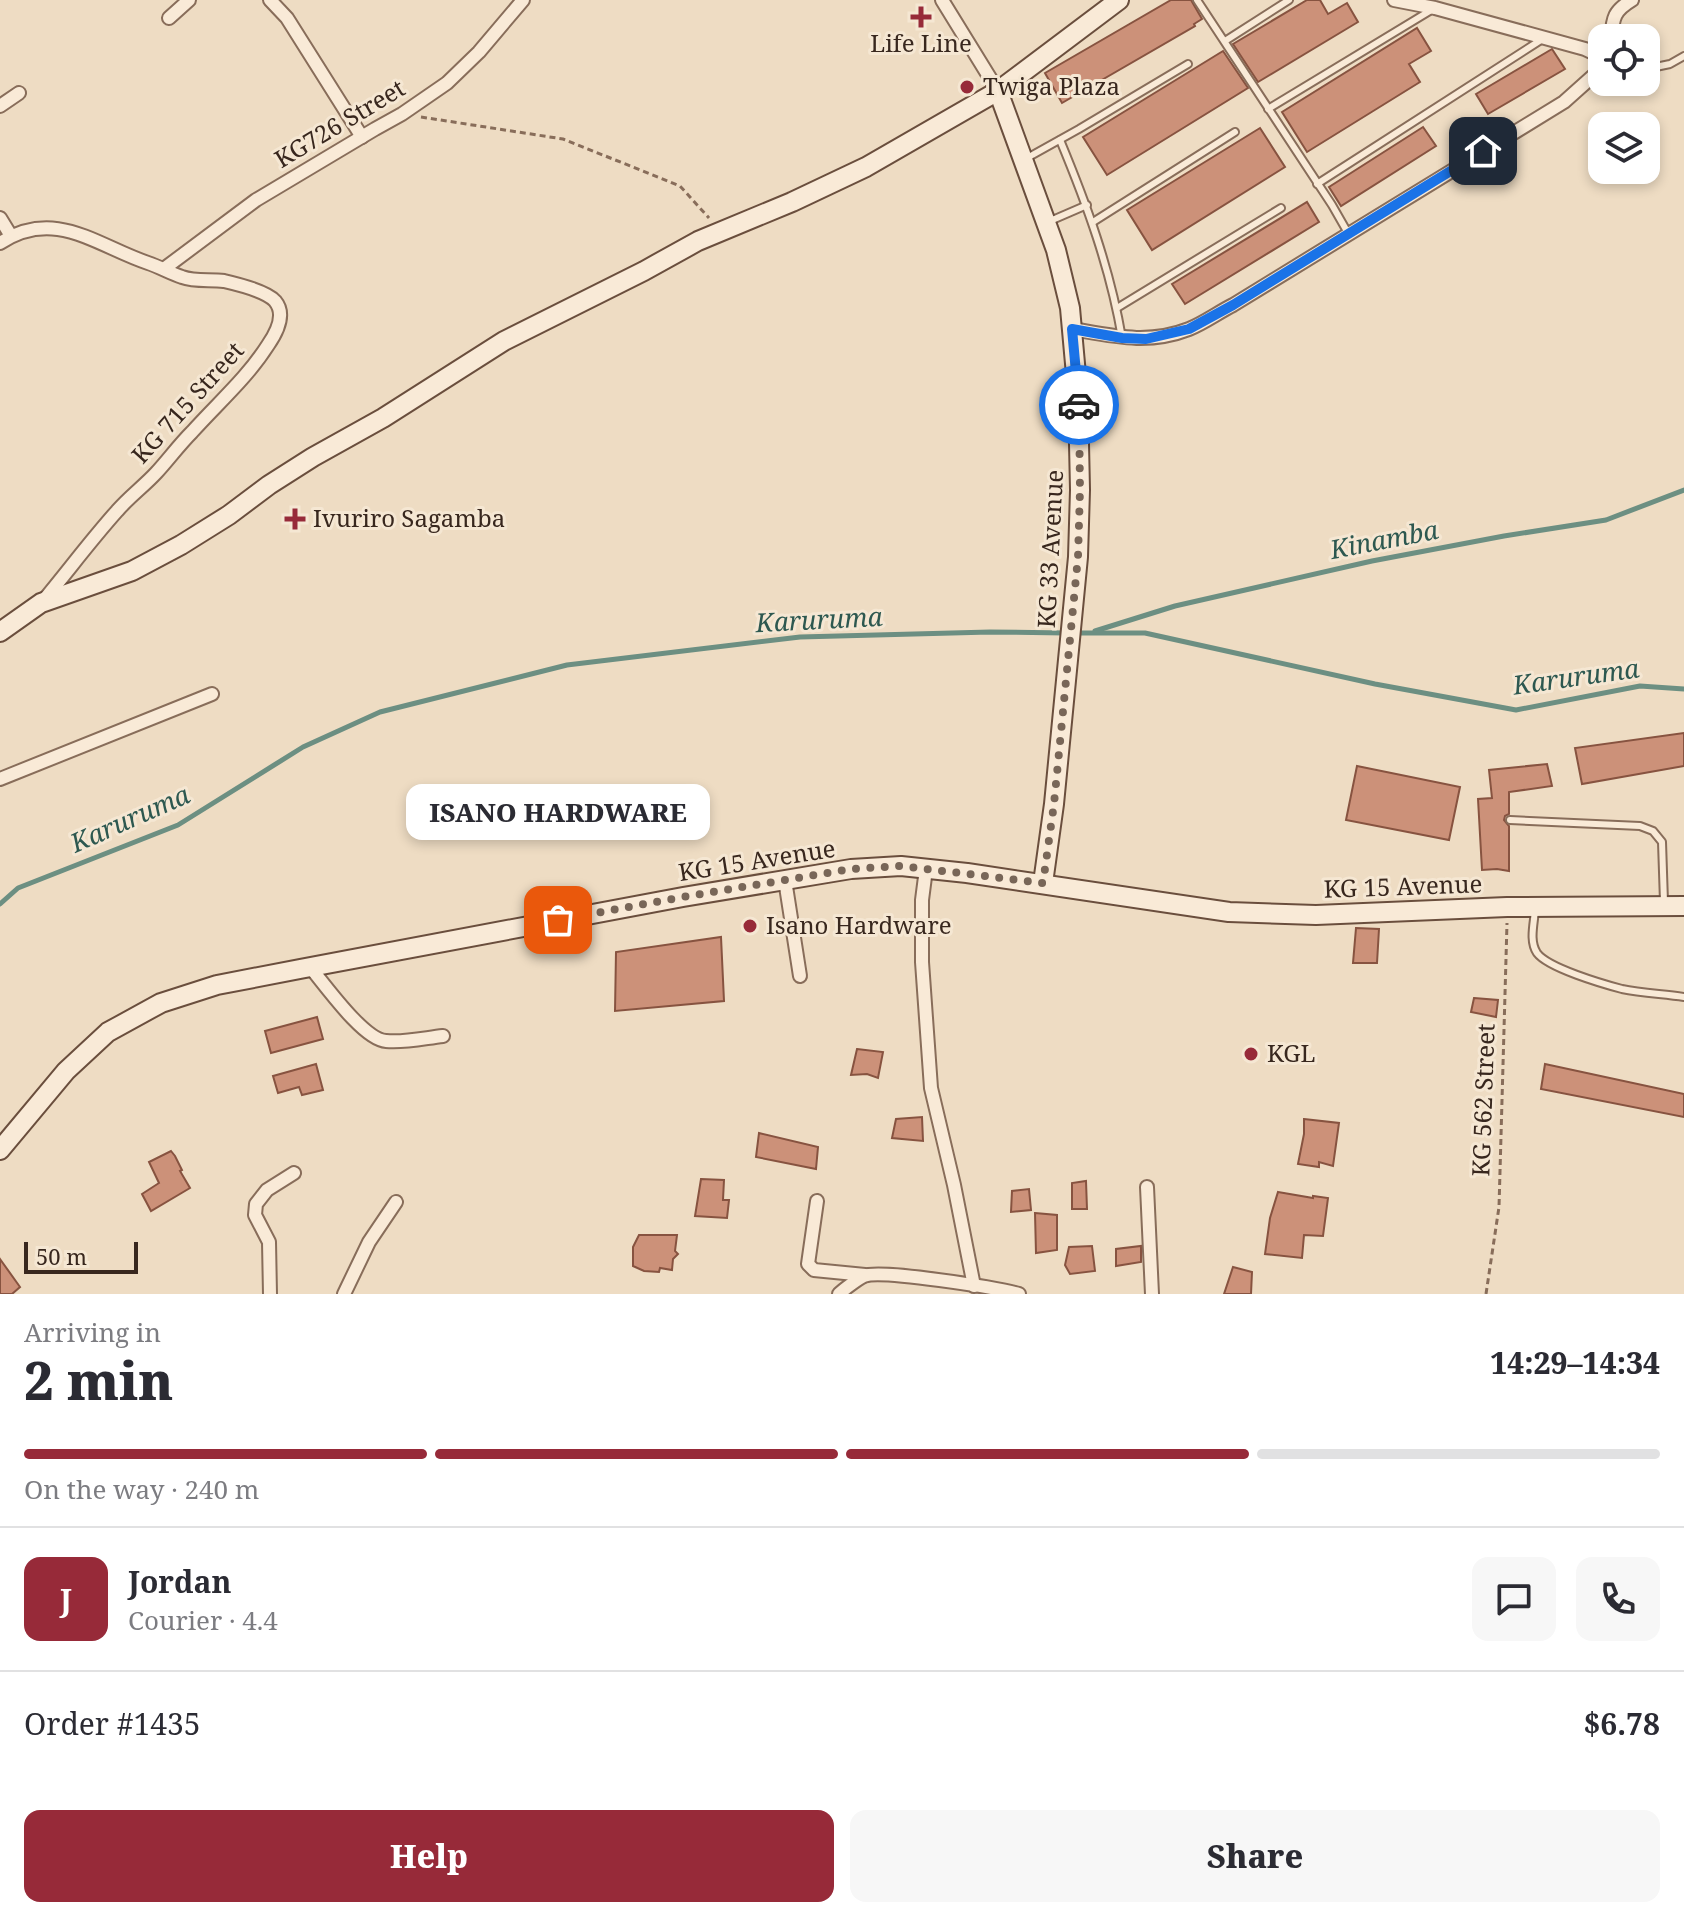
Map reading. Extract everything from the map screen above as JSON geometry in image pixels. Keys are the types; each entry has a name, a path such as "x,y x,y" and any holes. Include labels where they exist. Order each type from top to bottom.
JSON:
{"main road":[{"path":"0,632 41,603 132,571 181,545 291,471 383,418 504,341 698,241 866,167 998,91 1119,0"},
{"name":"KG 33 Avenue","path":"998,91 1056,250 1070,308 1080,430 1078,557 1054,804 1043,883"},
{"name":"KG 15 Avenue","path":"0,1150 66,1071 108,1032 161,1003 217,985 667,900 851,869 901,866 1043,883 1229,912 1316,915 1507,907 1684,906"}],"street":[{"path":"169,18 189,0"},
{"path":"270,0 287,18 362,137"},
{"name":"KG726 Street","path":"165,268 256,200 402,114 447,83 465,67 523,0"},
{"path":"942,0 998,91"},
{"path":"1394,0 1435,8 1588,50"},
{"path":"1613,24 1617,4 1632,0"},
{"path":"1072,329 1146,339 1189,329 1564,102 1588,81"},
{"path":"0,106 19,93"},
{"path":"0,218 6,240"},
{"name":"KG 715 Street","path":"6,240 37,229 66,230 165,268 183,278 226,281 264,292 276,302 281,316 269,345 238,384 154,475 119,508 41,603"},
{"path":"0,779 212,694"},
{"path":"926,869 922,900 922,962 931,1088 974,1286"},
{"path":"785,880 800,976"},
{"path":"310,967 375,1039 386,1042 443,1036"},
{"path":"270,1294 269,1242 255,1215 256,1204 267,1190 294,1173"},
{"path":"1147,1187 1152,1294"},
{"path":"817,1201 808,1264 814,1270 916,1278 999,1288 1019,1294"},
{"path":"344,1294 369,1242 396,1202"},
{"path":"839,1294 865,1275"}],"lane":[{"path":"1197,0 1348,233"},
{"path":"1225,41 1289,0"},
{"path":"1268,109 1435,8"},
{"path":"1317,184 1544,38"},
{"path":"1660,66 1684,56"},
{"path":"1024,159 1188,64"},
{"path":"1093,222 1235,132"},
{"path":"1060,140 1093,222 1117,308 1122,338"},
{"path":"1046,223 1087,205"},
{"path":"1117,308 1281,208"},
{"path":"1510,820 1640,826 1653,831 1662,842 1664,906"},
{"path":"1535,907 1532,941 1537,953 1548,963 1622,989 1684,997"}],"path":[{"path":"402,114 563,139 680,186 720,232"},
{"name":"KG 562 Street","path":"1486,1294 1499,1207 1507,907"}],"building":[{"path":"1171,0 1191,0 1202,19 1195,26 1062,103 1045,73"},
{"path":"1307,0 1320,0 1328,14 1347,3 1358,22 1258,82 1233,44"},
{"path":"1417,28 1431,51 1409,64 1420,82 1307,152 1282,112"},
{"path":"1552,49 1565,69 1488,114 1476,94"},
{"path":"1223,51 1248,88 1107,175 1083,137"},
{"path":"1423,127 1436,146 1341,206 1329,187"},
{"path":"1260,128 1285,167 1152,250 1127,210"},
{"path":"1307,202 1319,222 1185,304 1172,284"},
{"path":"1684,733 1684,766 1582,784 1575,748"},
{"path":"1547,764 1552,786 1509,792 1509,814 1504,820 1509,826 1509,871 1482,870 1478,799 1492,798 1489,770"},
{"path":"1357,766 1460,787 1449,840 1346,820"},
{"path":"1356,928 1379,929 1377,963 1353,963"},
{"path":"721,937 724,1001 615,1011 616,952"},
{"path":"1474,998 1498,1000 1496,1017 1471,1012"},
{"path":"317,1017 323,1039 271,1053 265,1031"},
{"path":"857,1049 883,1052 878,1078 867,1074 851,1075"},
{"path":"316,1064 323,1090 302,1095 299,1087 278,1093 273,1076"},
{"path":"1545,1064 1684,1094 1684,1117 1541,1089"},
{"path":"922,1117 923,1141 892,1138 896,1119"},
{"path":"1304,1119 1339,1123 1333,1166 1319,1162 1319,1167 1298,1164"},
{"path":"759,1133 818,1147 816,1169 756,1157"},
{"path":"171,1151 190,1188 151,1211 142,1194 159,1183 149,1162"},
{"path":"701,1179 724,1180 723,1200 729,1200 727,1218 695,1216"},
{"path":"1086,1181 1087,1209 1072,1209 1072,1183"},
{"path":"1029,1189 1031,1210 1011,1212 1012,1191"},
{"path":"1278,1192 1328,1198 1323,1236 1304,1235 1302,1258 1265,1254 1270,1218"},
{"path":"1035,1213 1057,1215 1057,1250 1036,1253"},
{"path":"639,1235 677,1235 675,1251 678,1254 673,1259 672,1270 660,1268 659,1272 644,1271 633,1266 633,1247"},
{"path":"1092,1246 1095,1271 1070,1274 1065,1265 1069,1247"},
{"path":"1141,1246 1141,1262 1116,1266 1116,1249"},
{"path":"0,1259 20,1287 12,1294 0,1294"},
{"path":"1233,1267 1252,1272 1251,1294 1224,1294"}],"waterway":[{"name":"Kinamba","path":"1095,631 1175,606 1372,561 1606,520 1684,490"},
{"name":"Karuruma","path":"0,904 18,888 178,825 303,747 380,712 567,665 800,637 1065,633"},
{"name":"Karuruma","path":"1075,633 1145,633 1375,684 1516,710 1640,686 1684,689"}],"way so far":[{"path":"558,920 851,869 901,866 1043,883 1054,804 1078,557 1079,405"}],"place":[{"name":"Life Line","path":"921,17"},
{"name":"Twiga Plaza","path":"967,87"},
{"name":"Ivuriro Sagamba","path":"295,519"},
{"name":"ISANO HARDWARE","path":"558,920"},
{"name":"Isano Hardware","path":"750,926"},
{"name":"KGL","path":"1251,1054"}],"route":[{"path":"1079,405 1072,329 1146,339 1189,329 1483,151"}]}
